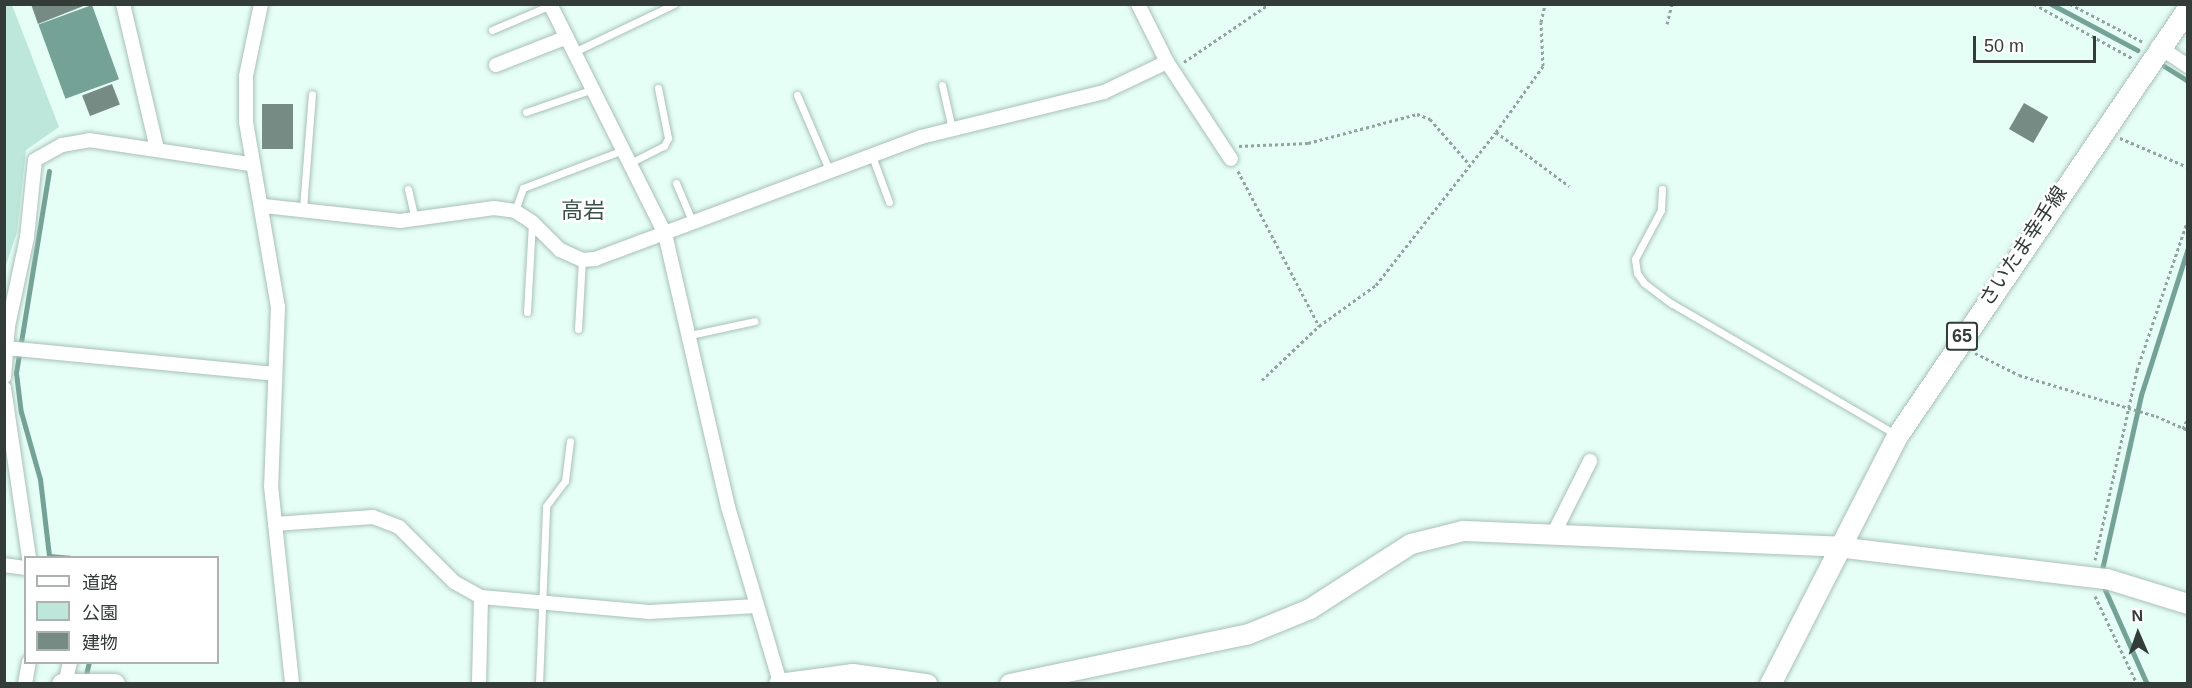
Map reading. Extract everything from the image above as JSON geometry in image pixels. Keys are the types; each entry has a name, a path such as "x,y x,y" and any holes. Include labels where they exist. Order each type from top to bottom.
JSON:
{"main road":[{"name":"さいたま幸手線","path":"1770,684 1837,547 1897,436 2157,48 2187,8"}],"street":[{"path":"123,4 137,78 157,149"},
{"path":"261,4 246,76 250,164 264,206 278,307 271,486 292,684"},
{"path":"550,4 665,234 728,507 779,683 853,674 927,684"},
{"path":"1138,4 1170,66 1227,153"},
{"path":"496,65 567,37"},
{"path":"2157,48 2187,66"},
{"path":"264,206 303,208 357,218 415,219 494,208 515,212 532,222 560,249 582,260 665,234 872,156 952,129 1104,92 1170,66"},
{"path":"4,377 11,277 35,160 63,145 89,140 250,164"},
{"path":"6,348 275,374"},
{"path":"4,388 10,478 29,556"},
{"path":"1553,535 1590,461"},
{"path":"275,524 373,517 399,527 454,582 481,597 649,612 757,606"},
{"path":"1010,684 1250,634 1310,609 1411,544 1463,531 1837,547 2091,577 2187,604"},
{"path":"4,564 24,568"},
{"path":"479,684 481,597"},
{"path":"25,684 29,664"},
{"path":"70,664 64,683 115,684"}],"lane":[{"path":"492,30 550,4"},
{"path":"574,52 674,4"},
{"path":"942,85 952,129"},
{"path":"515,212 523,188 664,146 668,138 658,88"},
{"path":"526,112 592,89"},
{"path":"303,208 312,94"},
{"path":"797,94 830,172"},
{"path":"872,156 889,202"},
{"path":"676,183 693,223"},
{"path":"408,189 415,219"},
{"path":"1662,189 1661,210 1635,259 1637,273 1644,283 1671,303 1897,436"},
{"path":"528,312 532,222"},
{"path":"578,329 582,260"},
{"path":"690,335 755,321"},
{"path":"539,684 546,506 565,481 570,441"}],"path":[{"path":"1170,66 1269,4"},
{"path":"1262,380 1319,326 1376,285 1496,132 1541,71 1545,4"},
{"path":"1667,24 1672,4"},
{"path":"2034,4 2136,60"},
{"path":"2070,4 2157,48"},
{"path":"1319,326 1227,153 1308,143 1417,114 1430,119 1469,164"},
{"path":"2103,128 2187,167"},
{"path":"1496,132 1569,186"},
{"path":"2137,684 2095,596 2091,577 2127,407 2187,219"},
{"path":"1958,343 2019,375 2127,407 2185,430 2187,417"}],"green space":[{"path":"4,5 12,5 59,127 26,150 17,232 5,268"}],"shaded area":[{"path":"92,5 119,79 65,99 38,24"}],"building":[{"path":"31,4 86,4 86,5 38,24"},
{"path":"112,84 120,105 90,116 82,95"},
{"path":"2024,103 2048,117 2033,143 2009,129"},
{"path":"262,104 293,104 293,149 262,149"}],"waterway":[{"path":"2051,4 2137,50"},
{"path":"2164,66 2188,81"},
{"path":"49,171 16,373 21,412 40,479 49,556"},
{"path":"2101,574 2141,395 2188,248"},
{"path":"2102,583 2147,684"},
{"path":"85,679 89,664"}],"district":[{"name":"高岩","path":"583,211"}]}
